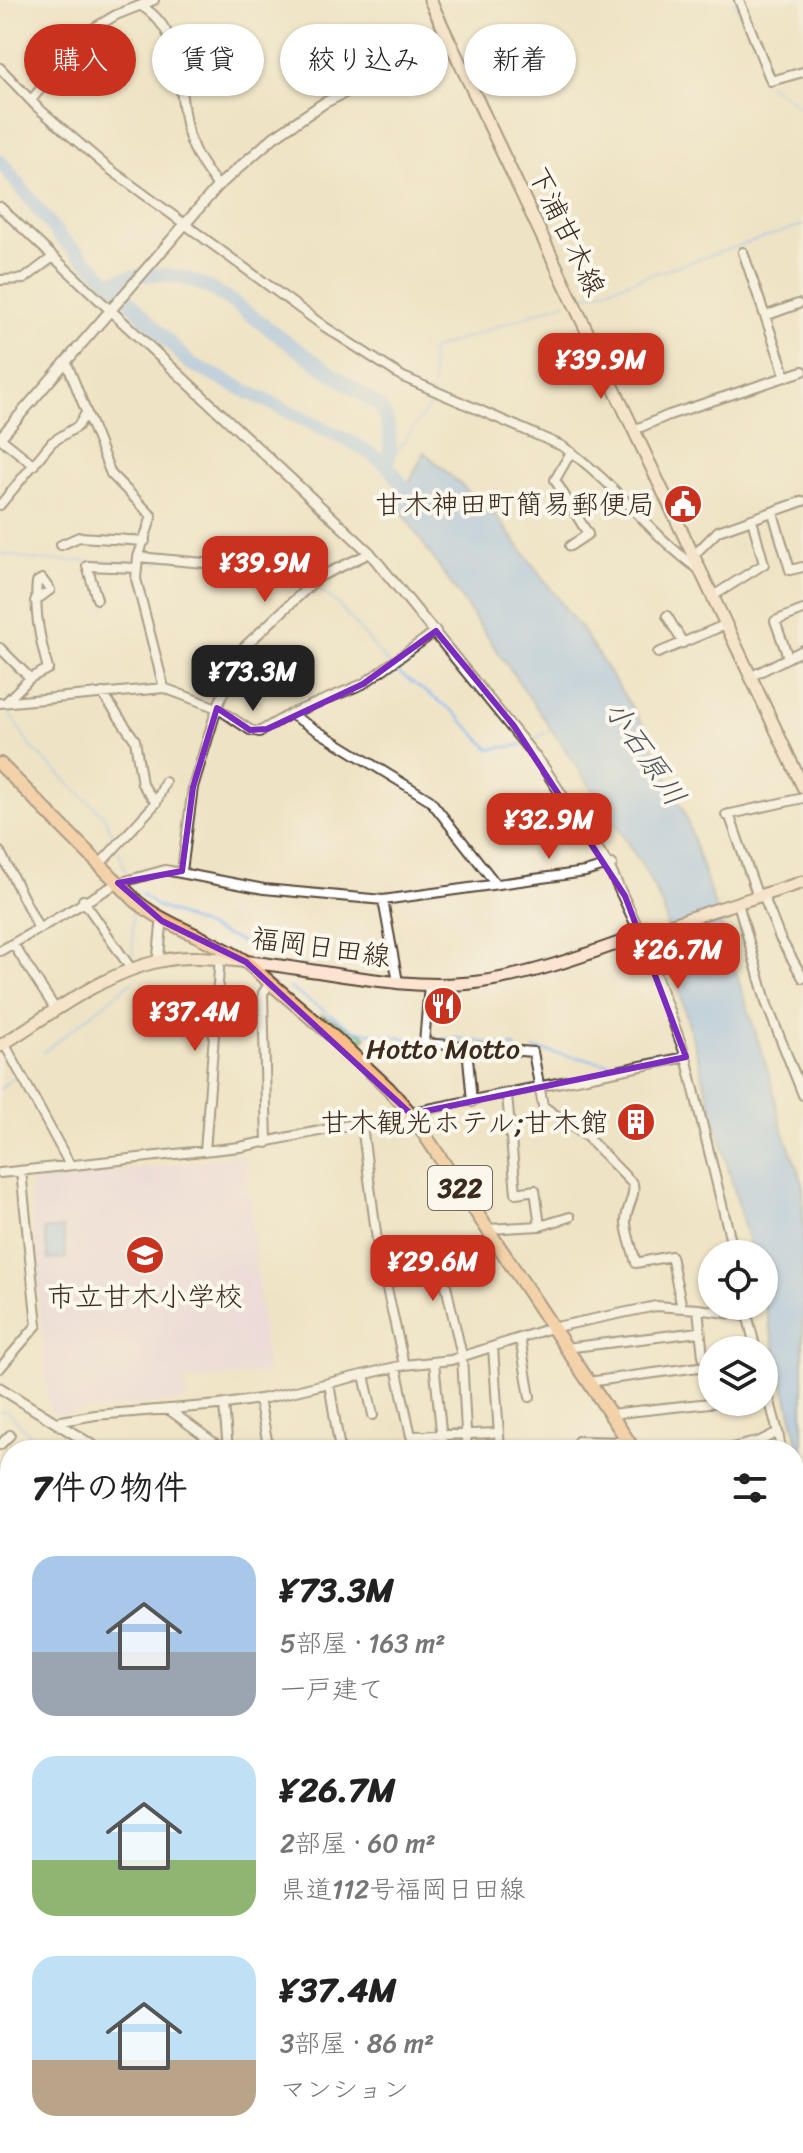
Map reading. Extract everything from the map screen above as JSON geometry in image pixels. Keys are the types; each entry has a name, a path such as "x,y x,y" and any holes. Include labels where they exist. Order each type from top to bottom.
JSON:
{"highway":[{"name":"322","path":"0,764 118,883 162,921 222,946 246,962 367,1068 411,1114 627,1440"}],"main road":[{"name":"下浦甘木線","path":"430,0 803,787"},
{"path":"735,904 803,882"},
{"name":"福岡日田線","path":"2,1044 56,1010 132,970 158,961 185,956 220,957 398,982 429,985 478,982 518,974 735,904"}],"street":[{"path":"32,99 89,31 116,15 154,0"},
{"path":"739,0 771,81 803,72"},
{"path":"142,3 158,16 170,38 192,147 218,186"},
{"path":"34,465 0,438 218,186 274,137 324,103 449,41"},
{"path":"0,68 73,140 182,226 325,327 403,377 571,452 613,487 671,550 701,571"},
{"path":"0,207 370,553 514,726 610,865 646,933 686,1057 731,1240"},
{"path":"743,252 786,377"},
{"path":"0,280 24,279 53,257"},
{"path":"765,316 798,304"},
{"path":"66,361 111,474 152,516 136,568 164,688"},
{"path":"634,430 669,415 803,371"},
{"path":"0,505 52,442 78,426 86,413"},
{"path":"570,546 588,534 555,480 571,452"},
{"path":"694,555 718,531 803,501"},
{"path":"773,513 790,570 803,567"},
{"path":"713,596 764,564 752,520"},
{"path":"61,545 79,537 145,541"},
{"path":"182,871 193,787 217,708 242,649 319,577 370,553"},
{"path":"138,557 303,572 319,577"},
{"path":"97,599 87,566 136,568"},
{"path":"4,702 30,678 48,669 35,620 35,601"},
{"path":"788,657 775,621 803,610"},
{"path":"667,616 683,643"},
{"path":"658,653 727,624"},
{"path":"4,702 164,688 217,708 250,730 259,732 290,714 363,684 436,631"},
{"path":"0,648 30,678"},
{"path":"752,676 803,650"},
{"path":"102,693 135,740 142,764 142,784 156,803"},
{"path":"290,714 430,800 496,884"},
{"path":"100,864 156,803 165,782"},
{"path":"803,798 727,814 760,896 803,978"},
{"path":"0,852 39,929"},
{"path":"0,951 83,900 118,883 154,871 182,871 264,889 383,900 415,898 585,872 610,865"},
{"path":"83,900 132,970"},
{"path":"383,900 398,982"},
{"path":"735,904 767,1005 803,1095"},
{"path":"158,961 162,921"},
{"path":"13,944 56,1010"},
{"path":"205,1151 220,957"},
{"path":"267,1143 263,993 270,983"},
{"path":"429,985 424,1039 467,1047 533,1052 543,1106 586,1136 633,1184 635,1193 627,1209 626,1223 636,1263 671,1256 682,1308"},
{"path":"2,1044 70,1165"},
{"path":"467,1047 472,1102"},
{"path":"0,1173 267,1143 686,1057"},
{"path":"507,1095 516,1193 535,1190 540,1226"},
{"path":"362,1125 411,1436 499,1433"},
{"path":"0,1368 37,1325 21,1171"},
{"path":"487,1229 540,1226 570,1217"},
{"path":"386,1281 442,1268 462,1356 466,1440"},
{"path":"56,1422 95,1415 224,1405 259,1399 400,1366 462,1356 551,1328 656,1306 698,1309"},
{"path":"698,1320 700,1336"},
{"path":"565,1348 699,1332"},
{"path":"520,1338 530,1397"},
{"path":"493,1347 499,1440"},
{"path":"434,1362 442,1440"},
{"path":"588,1382 698,1367"},
{"path":"364,1375 373,1415"},
{"path":"329,1383 338,1440"},
{"path":"0,1388 84,1440"},
{"path":"369,1399 380,1396"},
{"path":"259,1399 267,1440"},
{"path":"610,1414 698,1404"},
{"path":"224,1405 226,1440"},
{"path":"167,1409 212,1440"},
{"path":"774,1416 779,1440"},
{"path":"762,1440 778,1432"},
{"path":"5,1440 10,1435"}],"highlighted area":[{"path":"436,631 514,726 625,896 686,1057 411,1114 246,962 162,921 118,883 182,871 193,787 217,708 250,730 267,729 363,684"}],"shaded area":[{"name":"市立甘木小学校","path":"245,1155 267,1373 186,1380 186,1401 55,1414 49,1409 29,1183"}],"green space":[{"path":"321,1014 367,1036 356,1048"}],"water":[{"name":"小石原川","path":"424,452 497,517 586,636 643,725 685,814 770,1078 782,1128 803,1183 803,1440 798,1440 778,1360 778,1336 772,1336 768,1320 778,1320 778,1240 748,1240 675,975 664,908 644,868 398,507"},
{"path":"63,1228 66,1258 48,1260 44,1230"}],"waterway":[{"path":"734,0 739,11"},
{"path":"759,62 765,78"},
{"path":"768,84 803,109"},
{"path":"0,161 60,237 121,292 189,363 359,446 387,465 416,502"},
{"path":"576,299 803,225"},
{"path":"111,282 138,275 163,274 207,287 227,299 380,407 390,435 387,465"},
{"path":"433,386 431,350 566,302"},
{"path":"387,465 431,404 432,393"},
{"path":"0,553 35,560 134,562"},
{"path":"140,562 162,563"},
{"path":"224,569 304,577 311,583"},
{"path":"316,587 337,603 388,663"},
{"path":"392,668 454,712 490,749 523,745"},
{"path":"4,705 30,746 104,816 115,840"},
{"path":"528,742 551,730"},
{"path":"118,850 126,872"},
{"path":"140,893 155,905 271,955"},
{"path":"132,910 133,957"},
{"path":"44,1052 134,980"},
{"path":"289,988 355,1030 421,1041"},
{"path":"431,1040 457,1038 516,1047"},
{"path":"534,1049 622,1066"},
{"path":"655,1059 680,1053"},
{"path":"0,1089 15,1075"},
{"path":"0,1412 7,1411 35,1440"}],"place":[{"name":"甘木神田町簡易郵便局","path":"683,504"},
{"name":"Hotto Motto","path":"443,1006"},
{"name":"甘木観光ホテル;甘木館","path":"636,1122"},
{"name":"市立甘木小学校","path":"145,1255"}]}
